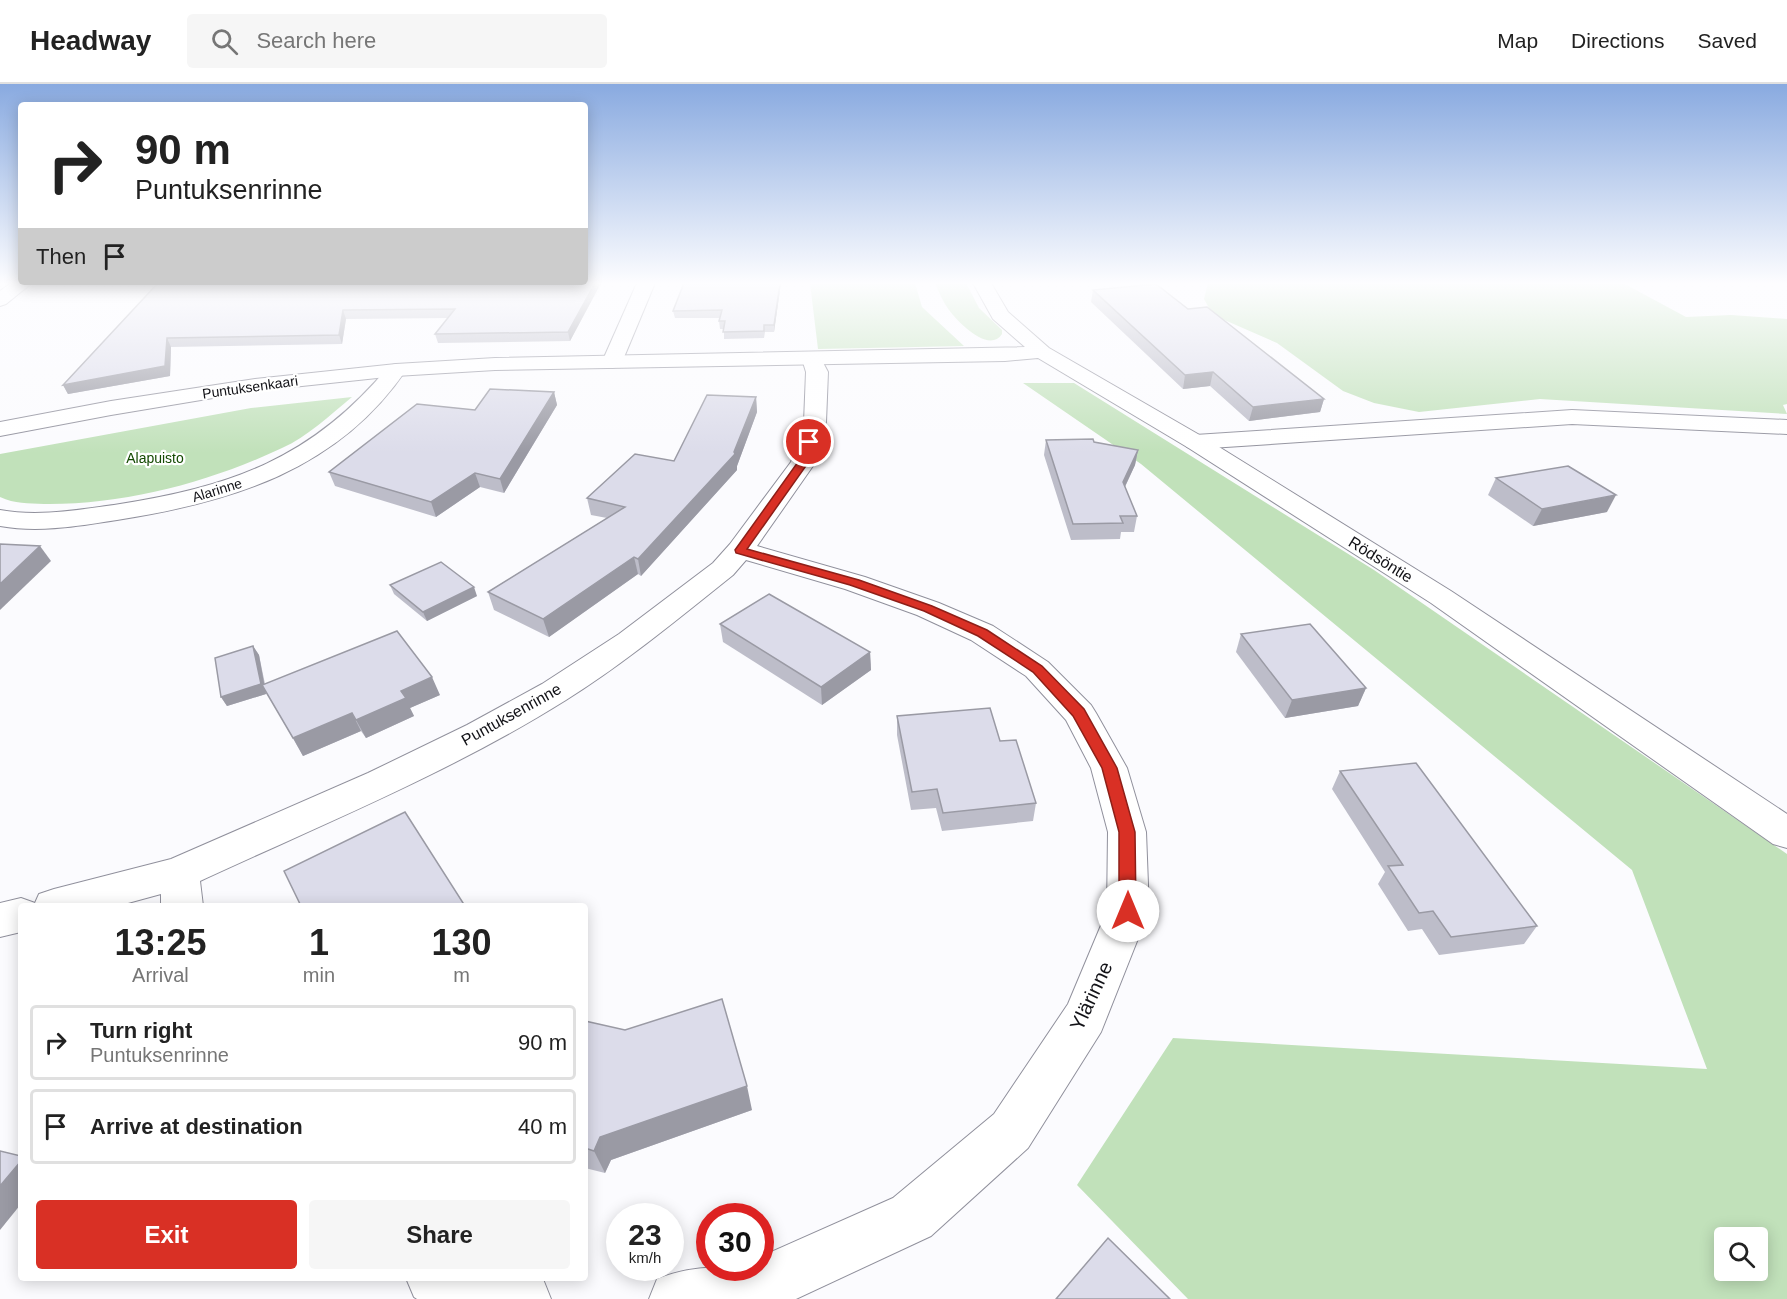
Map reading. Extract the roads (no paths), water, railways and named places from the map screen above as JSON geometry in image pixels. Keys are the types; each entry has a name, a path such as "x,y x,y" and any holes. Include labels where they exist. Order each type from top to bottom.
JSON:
{"street":[{"path":"612,362 622,340"},
{"name":"Rödsöntie","path":"1028,340 1042,352 1195,442 1441,597 1787,833"},
{"name":"Puntuksenkaari","path":"0,429 111,408 255,385 396,370 495,364 1005,355 1042,352"},
{"name":"Puntuksenrinne","path":"76,903 180,889 381,782 479,734 554,692 630,641 723,570 803,463 815,422 817,372 812,359"},
{"name":"Alarinne","path":"0,518 56,521 173,503 234,486 274,470 333,435 360,412 396,370"},
{"path":"1195,442 1572,417 1787,427"},
{"name":"Ylärinne","path":"677,1299 767,1284 912,1217 1011,1131 1085,1017 1128,911 1127,832 1109,768 1079,713 1037,669 982,633 928,609 855,583 740,550"},
{"path":"0,920 18,916"},
{"path":"442,1281 493,1297 523,1299"}],"park label":[{"name":"Alapuisto","path":"155,458"}]}
